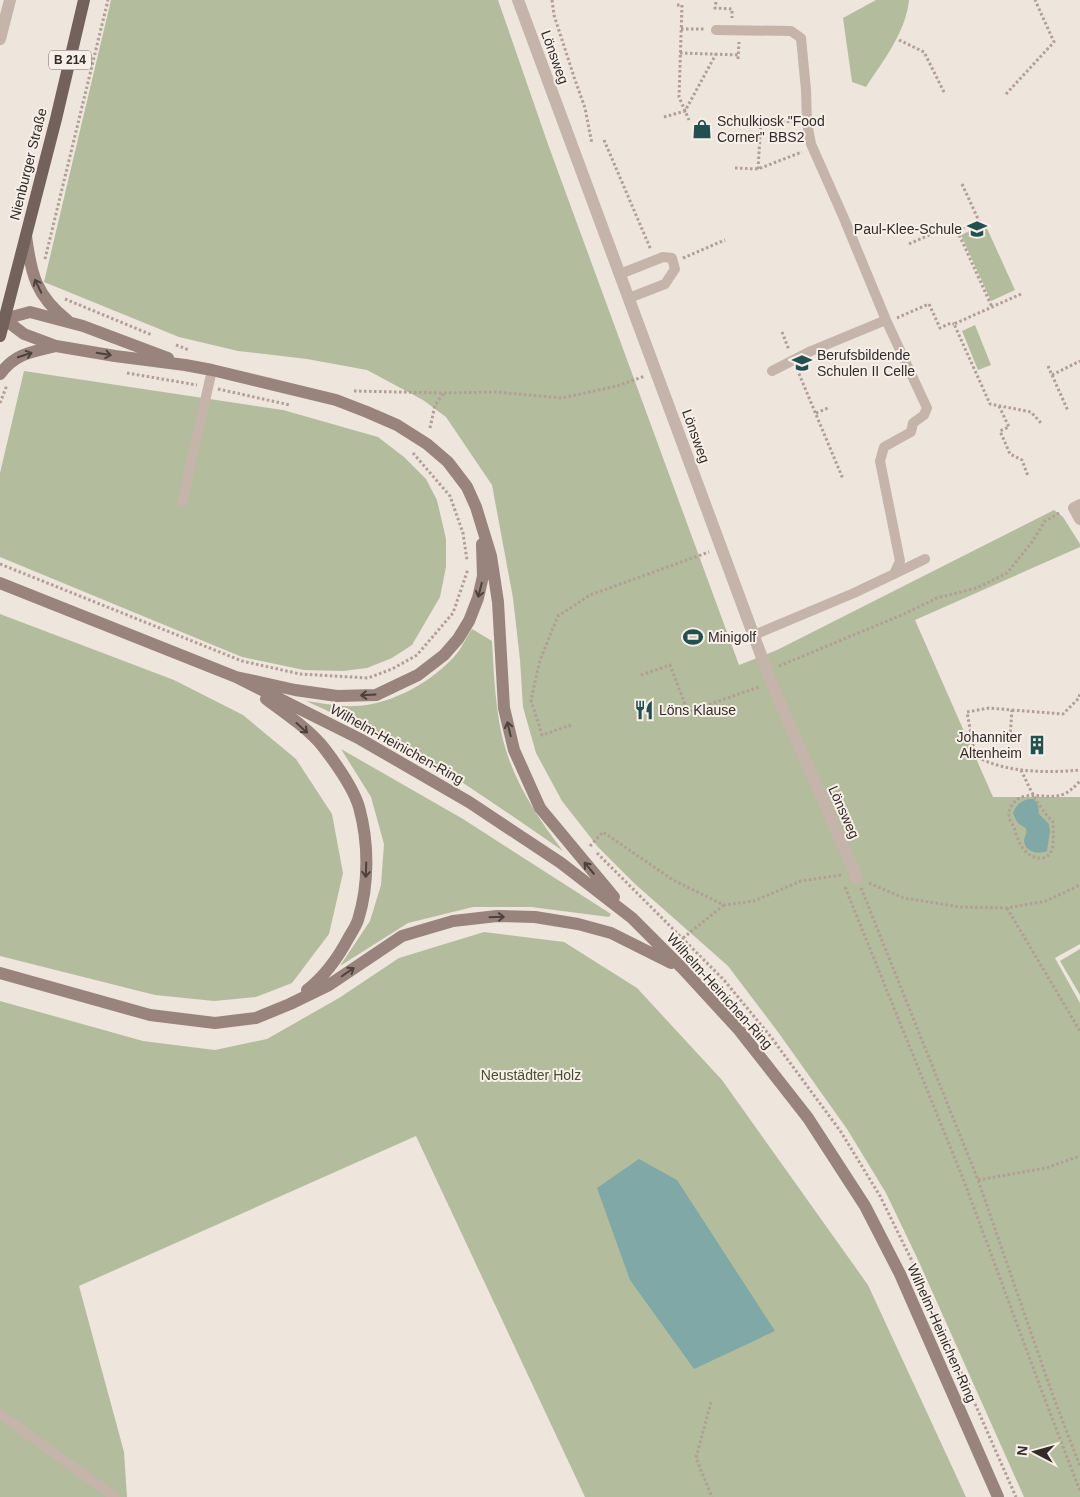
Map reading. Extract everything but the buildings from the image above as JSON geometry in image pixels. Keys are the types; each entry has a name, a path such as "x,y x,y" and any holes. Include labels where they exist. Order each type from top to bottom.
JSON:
{"main road":[{"name":"Nienburger Straße","path":"0,336 84,0"},
{"path":"26,234 29,259 38,288 48,303 69,322"},
{"path":"4,319 30,312 69,322 185,365"},
{"path":"4,319 24,334 56,346 212,370 336,400 397,425 427,444 448,462 466,487 476,507 491,556 498,602 504,708 514,750 540,808 632,918"},
{"path":"0,374 19,356 56,346"},
{"path":"0,583 236,677 295,690 337,696 376,695 418,675 444,656 458,639 469,621 478,598 483,576 483,552 476,507"},
{"path":"236,677 292,718 323,747 344,777 359,806 367,846 365,883 358,922 341,953 320,980 290,1004"},
{"name":"Wilhelm-Heinichen-Ring","path":"236,677 360,739 469,802 561,863 632,918 683,969 739,1030 808,1118 865,1206 900,1274 998,1497"},
{"path":"0,971 150,1015 215,1023 256,1018 290,1004 330,985 402,936 453,921 496,916 535,917 578,924 611,933 683,969"}],"street":[{"path":"0,39 10,0"},
{"name":"Lönsweg","path":"518,0 769,676 857,878"}],"lane":[{"path":"716,30 791,31 801,38 807,123 813,148 886,320 927,408 924,415 913,423 911,432 884,447 880,461 900,561 894,574"},
{"path":"620,274 663,257 672,258 675,269 665,284 629,298"},
{"path":"772,371 811,351 886,320"},
{"path":"182,503 212,370"},
{"path":"754,635 854,593 925,559"},
{"path":"0,1414 115,1497"}],"path":[{"path":"45,259 108,0"},
{"path":"552,0 554,15 586,108 592,144"},
{"path":"1006,94 1054,42 1035,0"},
{"path":"716,2 715,8 732,9 732,30"},
{"path":"677,5 682,5 679,97 689,120"},
{"path":"681,29 716,30"},
{"path":"899,40 924,52 944,92"},
{"path":"680,53 739,55"},
{"path":"664,117 685,111 716,54"},
{"path":"758,169 761,120 807,123"},
{"path":"604,140 656,260"},
{"path":"736,168 758,169 813,148"},
{"path":"957,230 979,221 962,184"},
{"path":"910,244 954,224 992,307"},
{"path":"673,262 725,240"},
{"path":"894,310 897,318 929,304 940,328 954,324 1021,294"},
{"path":"64,299 152,335"},
{"path":"954,324 990,404 1031,412 1042,423"},
{"path":"782,332 843,479"},
{"path":"170,343 197,352"},
{"path":"1052,374 1080,361"},
{"path":"1048,366 1068,411"},
{"path":"354,391 496,392 562,398 617,386 656,371"},
{"path":"122,372 207,386 296,406"},
{"path":"349,390 370,397"},
{"path":"430,428 435,405 444,393"},
{"path":"999,406 1009,427 1000,431 1010,454 1022,460 1028,476"},
{"path":"816,413 828,408"},
{"path":"423,424 436,434"},
{"path":"0,564 242,661 300,674 368,678 392,669 417,655 453,612 468,568 463,533 450,496 410,449"},
{"path":"676,716 769,676 938,598 977,588 1007,573 1046,521 1063,512 1078,511"},
{"path":"571,725 542,735 531,700 540,660 558,616 590,595 722,548"},
{"path":"453,612 469,621"},
{"path":"641,675 670,665 688,712"},
{"path":"1080,693 1079,698 1063,714 989,708 967,712 975,756 988,764 1021,770 1080,770"},
{"path":"1010,737 1012,710"},
{"path":"1021,770 1034,796 1042,812 1053,822 1052,850 1047,856 1039,859 1029,856 1021,846 1008,815 1009,809 1017,799 1025,796 1034,796 1060,796 1071,790 1080,781"},
{"path":"724,905 672,880 603,832 590,846 724,980"},
{"path":"683,938 724,905 754,901 801,881 840,874 964,1181 1080,1491"},
{"path":"857,878 904,898 960,907 1007,908 1046,901 1080,885"},
{"path":"857,878 978,1180 1053,1396 1080,1466"},
{"path":"1007,908 1080,1031"},
{"path":"978,1180 1046,1168 1080,1156"},
{"path":"711,1402 696,1458 712,1497"}],"green space":[{"path":"111,0 498,0 549,147 739,665 777,650 1054,510 1063,517 1080,547 915,620 993,797 1080,797 1080,944 1055,958 1080,1003 1080,1497 1024,1497 919,1262 886,1193 847,1129 728,966 635,884 598,847 562,801 536,753 523,707 513,598 492,485 446,417 423,400 367,370 307,359 238,351 179,337 44,282"},
{"path":"876,0 909,0 899,35 866,87 852,82 843,18"},
{"path":"985,224 1015,290 991,301 961,235"},
{"path":"975,325 991,365 978,370 962,331"},
{"path":"24,371 283,410 378,437 404,457 426,479 437,500 446,539 446,567 440,597 412,645 392,658 367,668 343,671 304,670 242,657 0,557 0,473"},
{"path":"0,614 174,680 243,715 296,759 332,814 343,873 329,934 292,983 256,997 214,1001 155,995 0,956"},
{"path":"472,629 492,641 498,716 503,740 513,770 535,812 563,851 426,760 306,701 356,706 370,705 398,696 438,672 458,652"},
{"path":"341,749 463,819 611,914 609,917 531,907 473,907 408,923 340,966 370,921 381,885 384,844 371,797"},
{"name":"Neustädter Holz","path":"484,932 564,942 637,988 722,1080 868,1285 966,1497 585,1497 416,1136 79,1286 124,1452 127,1497 0,1497 0,1001 143,1041 215,1050 267,1039 339,998 399,958"},
{"path":"1080,949 1080,995 1060,961"}],"water":[{"path":"1029,799 1034,799 1038,805 1039,814 1049,824 1050,831 1047,851 1032,852 1027,848 1024,841 1026,830 1018,823 1013,813 1019,804"},
{"path":"639,1159 677,1180 775,1331 694,1369 630,1280 597,1188"}],"place":[{"name":"Schulkiosk \"Food Corner\" BBS2","path":"702,129"},
{"name":"Paul-Klee-Schule","path":"977,229"},
{"name":"Berufsbildende Schulen II Celle","path":"802,363"},
{"name":"Minigolf","path":"693,637"},
{"name":"Löns Klause","path":"644,710"},
{"name":"Johanniter Altenheim","path":"1037,745"}]}
